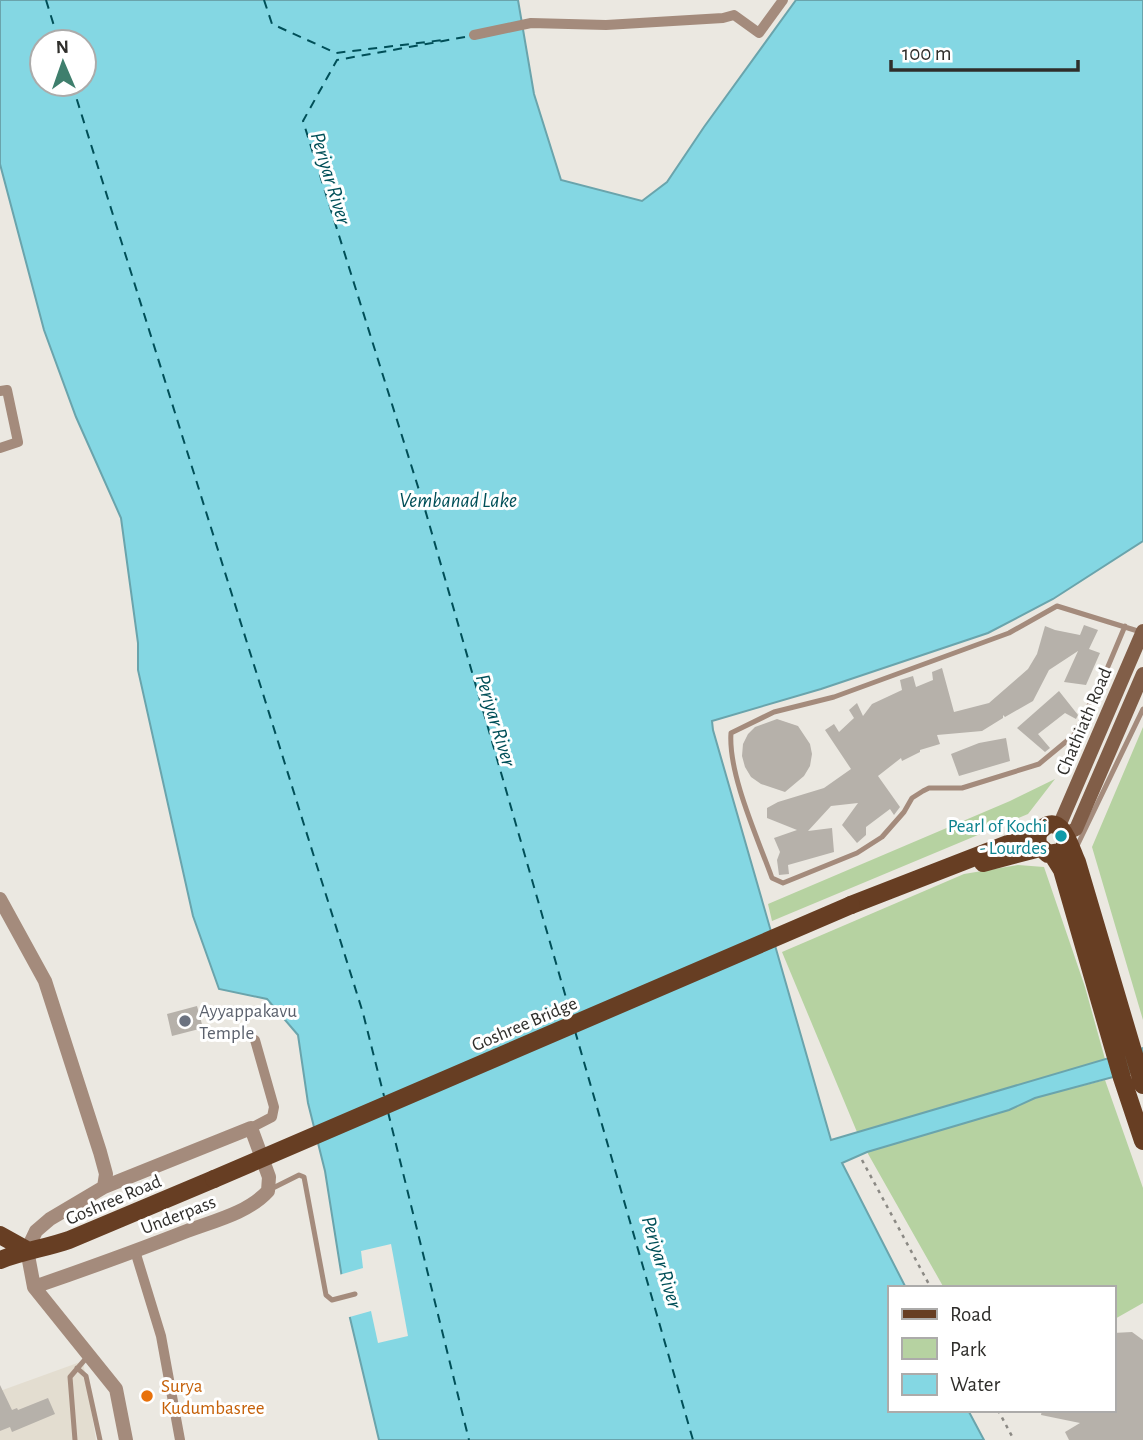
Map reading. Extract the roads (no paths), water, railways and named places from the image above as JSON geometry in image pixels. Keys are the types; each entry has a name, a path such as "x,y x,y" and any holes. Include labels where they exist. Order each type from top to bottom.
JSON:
{"main road":[{"name":"Chathiath Road","path":"1059,841 1143,632"},
{"name":"Chathiath Road","path":"1059,841 1143,674"},
{"name":"Goshree Bridge","path":"214,1179 851,905 1008,844 1059,841"},
{"path":"1059,841 1121,1045 1135,1079 1143,1141"},
{"name":"Goshree Road","path":"0,1260 69,1240 214,1179"},
{"path":"0,1235 27,1250"}],"street":[{"path":"474,35 531,23 606,25 723,18 734,15 760,33 783,0"},
{"path":"0,391 7,390 18,442 0,448"},
{"path":"0,899 45,981 103,1163 106,1174 104,1187"},
{"path":"126,1440 116,1390 34,1287 27,1250 36,1231 50,1219 104,1187 272,1117 274,1107 255,1040"},
{"path":"251,1128 269,1177 268,1191"},
{"name":"Underpass","path":"34,1287 226,1217 259,1201 268,1191"},
{"path":"135,1251 161,1336 180,1440"}],"lane":[{"path":"1125,626 1104,676 1074,735 1039,764 962,788 929,788 912,798 904,812 882,837 857,853 783,883 772,878 730,749 731,733 774,712 834,697 1009,633 1057,606 1125,626 1143,632"},
{"path":"1059,841 1143,709"},
{"path":"268,1191 299,1175 304,1177 326,1295 332,1300 355,1294"},
{"path":"75,1440 69,1377 88,1355"},
{"path":"77,1368 86,1376 100,1440"}],"water":[{"name":"Vembanad Lake","path":"0,0 518,0 534,94 561,180 642,201 667,182 796,0 1143,0 1143,541 1053,599 988,633 821,689 712,721 831,1140 1143,1048 1143,1069 1035,1098 1009,1110 867,1152 842,1163 905,1286 888,1286 888,1412 969,1412 984,1440 379,1440 345,1297 325,1171 308,1103 298,1035 267,999 219,989 193,916 138,670 138,643 121,518 76,417 44,330 0,164"}],"place":[{"name":"Pearl of Kochi - Lourdes","path":"1061,836"},
{"name":"Ayyappakavu Temple","path":"185,1021"},
{"name":"Surya Kudumbasree","path":"147,1396"}],"water label":[{"name":"Periyar River","path":"331,178"},
{"name":"Periyar River","path":"496,720"},
{"name":"Periyar River","path":"662,1262"}]}
